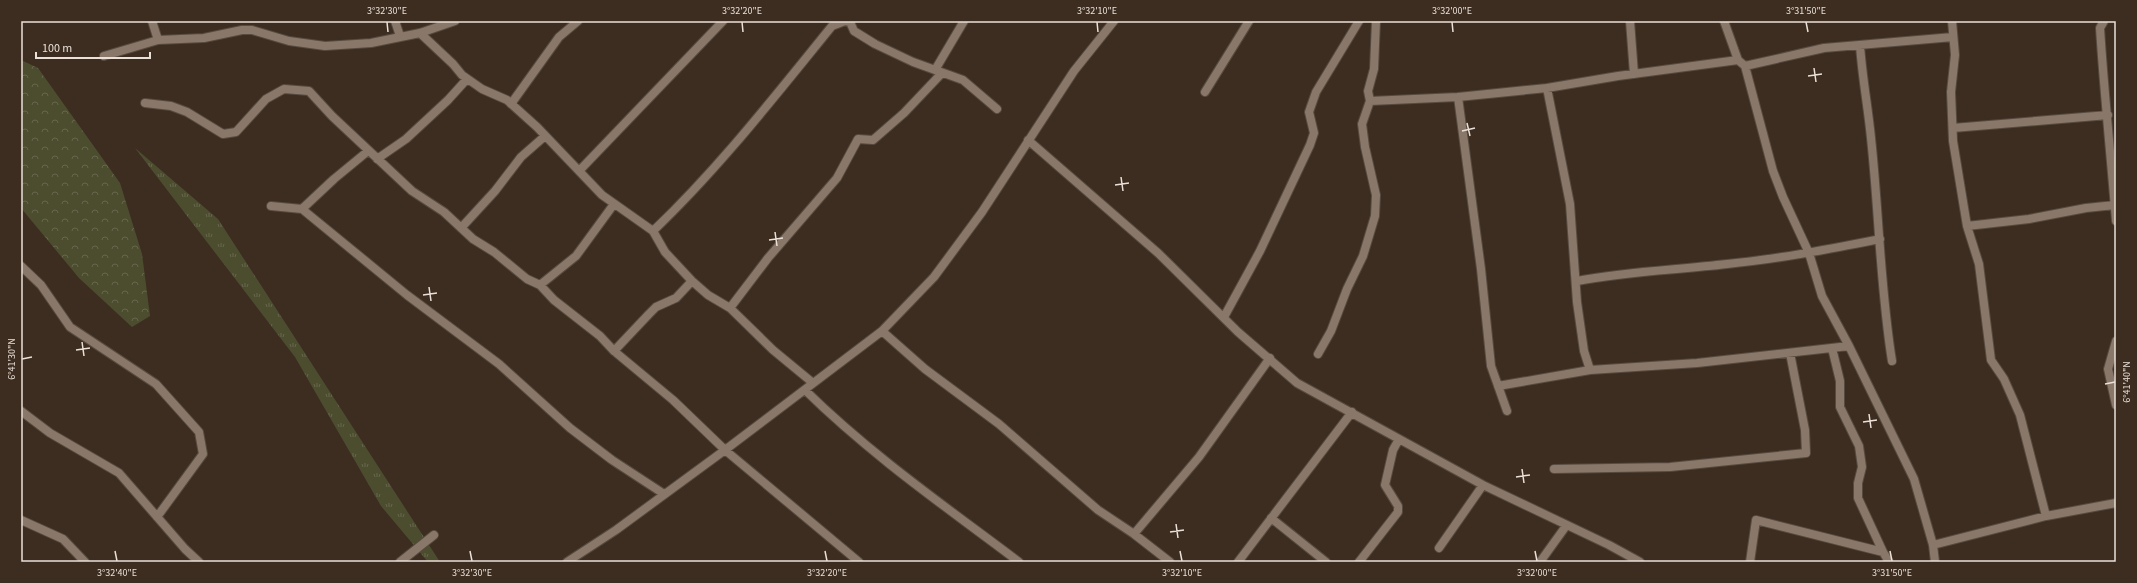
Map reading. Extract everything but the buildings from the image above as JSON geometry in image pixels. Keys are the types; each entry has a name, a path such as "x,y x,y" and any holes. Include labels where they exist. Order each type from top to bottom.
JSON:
{"street":[{"path":"152,21 158,40"},
{"path":"395,21 400,36"},
{"path":"104,56 158,40 204,38 242,30 252,30 290,41 325,46 371,43 420,33 455,21"},
{"path":"511,104 559,37 578,21"},
{"path":"579,171 724,21"},
{"path":"850,21 854,31"},
{"path":"730,308 768,258 837,178 858,139 873,140 904,113 938,71 964,21"},
{"path":"567,562 616,530 725,450 882,331 934,277 982,212 1074,71 1114,21"},
{"path":"1205,92 1249,21"},
{"path":"1224,317 1260,251 1310,145 1314,133 1309,112 1316,92 1359,21"},
{"path":"1318,354 1331,331 1347,289 1363,256 1375,216 1376,195 1365,147 1362,124 1370,101 1368,92 1374,69 1376,21"},
{"path":"1630,21 1634,74"},
{"path":"1724,21 1738,60 1745,66 1773,171 1809,253 1822,296 1849,346 1914,479 1933,544 1935,562"},
{"path":"1952,21 1955,55 1951,92 1953,128 1967,226 1979,264 1991,360 2004,380 2020,415 2046,516"},
{"path":"2104,21 2100,28 2116,221"},
{"path":"653,231 689,196 778,95 832,26 839,23 850,22 854,31 913,62 963,80 997,109"},
{"path":"420,33 467,79 507,100 564,152 579,171 614,204 653,231 665,252 708,295 730,308 773,350 813,383"},
{"path":"1745,66 1824,48 1953,37"},
{"path":"1860,45 1863,85 1871,138 1886,321 1892,361"},
{"path":"1370,101 1458,97 1547,88 1634,74 1738,60"},
{"path":"377,159 406,139 467,79"},
{"path":"1547,88 1570,204 1577,281 1577,302 1584,352 1590,370"},
{"path":"145,103 171,106 187,112 223,134 229,134 236,132 266,99 284,89 309,91 368,151 412,191 444,212 482,245 494,252 527,279 540,285 558,304 600,336 614,351 692,416 725,450 859,562"},
{"path":"1458,97 1481,269 1490,366 1507,411"},
{"path":"1953,128 2108,115"},
{"path":"461,228 495,191 521,157 545,136"},
{"path":"1028,140 1158,254 1224,317 1297,383 1483,485 1566,526 1609,545 1640,562"},
{"path":"302,209 334,179 368,151"},
{"path":"540,285 576,256 614,204"},
{"path":"1967,226 2029,219 2086,208 2115,205"},
{"path":"271,206 302,209 408,294 499,364 570,428 612,460 664,494"},
{"path":"1577,281 1613,274 1728,264 1809,253 1880,239"},
{"path":"21,266 41,285 70,327 156,384 199,432 203,454 157,517"},
{"path":"614,351 649,314 656,308 676,298 692,280"},
{"path":"882,331 925,369 999,424 1098,510 1134,534 1170,562"},
{"path":"2116,341 2108,369 2116,405"},
{"path":"1498,386 1590,370 1790,353 1849,346"},
{"path":"1832,348 1840,381 1840,408 1859,446 1862,467 1858,483 1858,498 1889,562"},
{"path":"1554,469 1670,467 1806,453 1805,430 1790,353"},
{"path":"1134,534 1199,457 1270,358"},
{"path":"805,390 833,418 923,490 1019,562"},
{"path":"21,411 50,433 119,473 198,562"},
{"path":"1238,562 1352,412"},
{"path":"1359,562 1398,512 1398,506 1385,485 1393,450 1399,439"},
{"path":"1440,548 1483,485"},
{"path":"1933,544 2046,516 2116,503"},
{"path":"1271,518 1326,562"},
{"path":"21,520 63,539 85,562"},
{"path":"1750,562 1756,520 1883,552"},
{"path":"1540,562 1566,526"},
{"path":"400,562 434,535"}],"green space":[{"path":"21,60 38,68 120,183 142,254 150,316 132,327 79,278 21,208"},
{"path":"135,148 218,219 440,562 428,562 381,506 295,357"}]}
